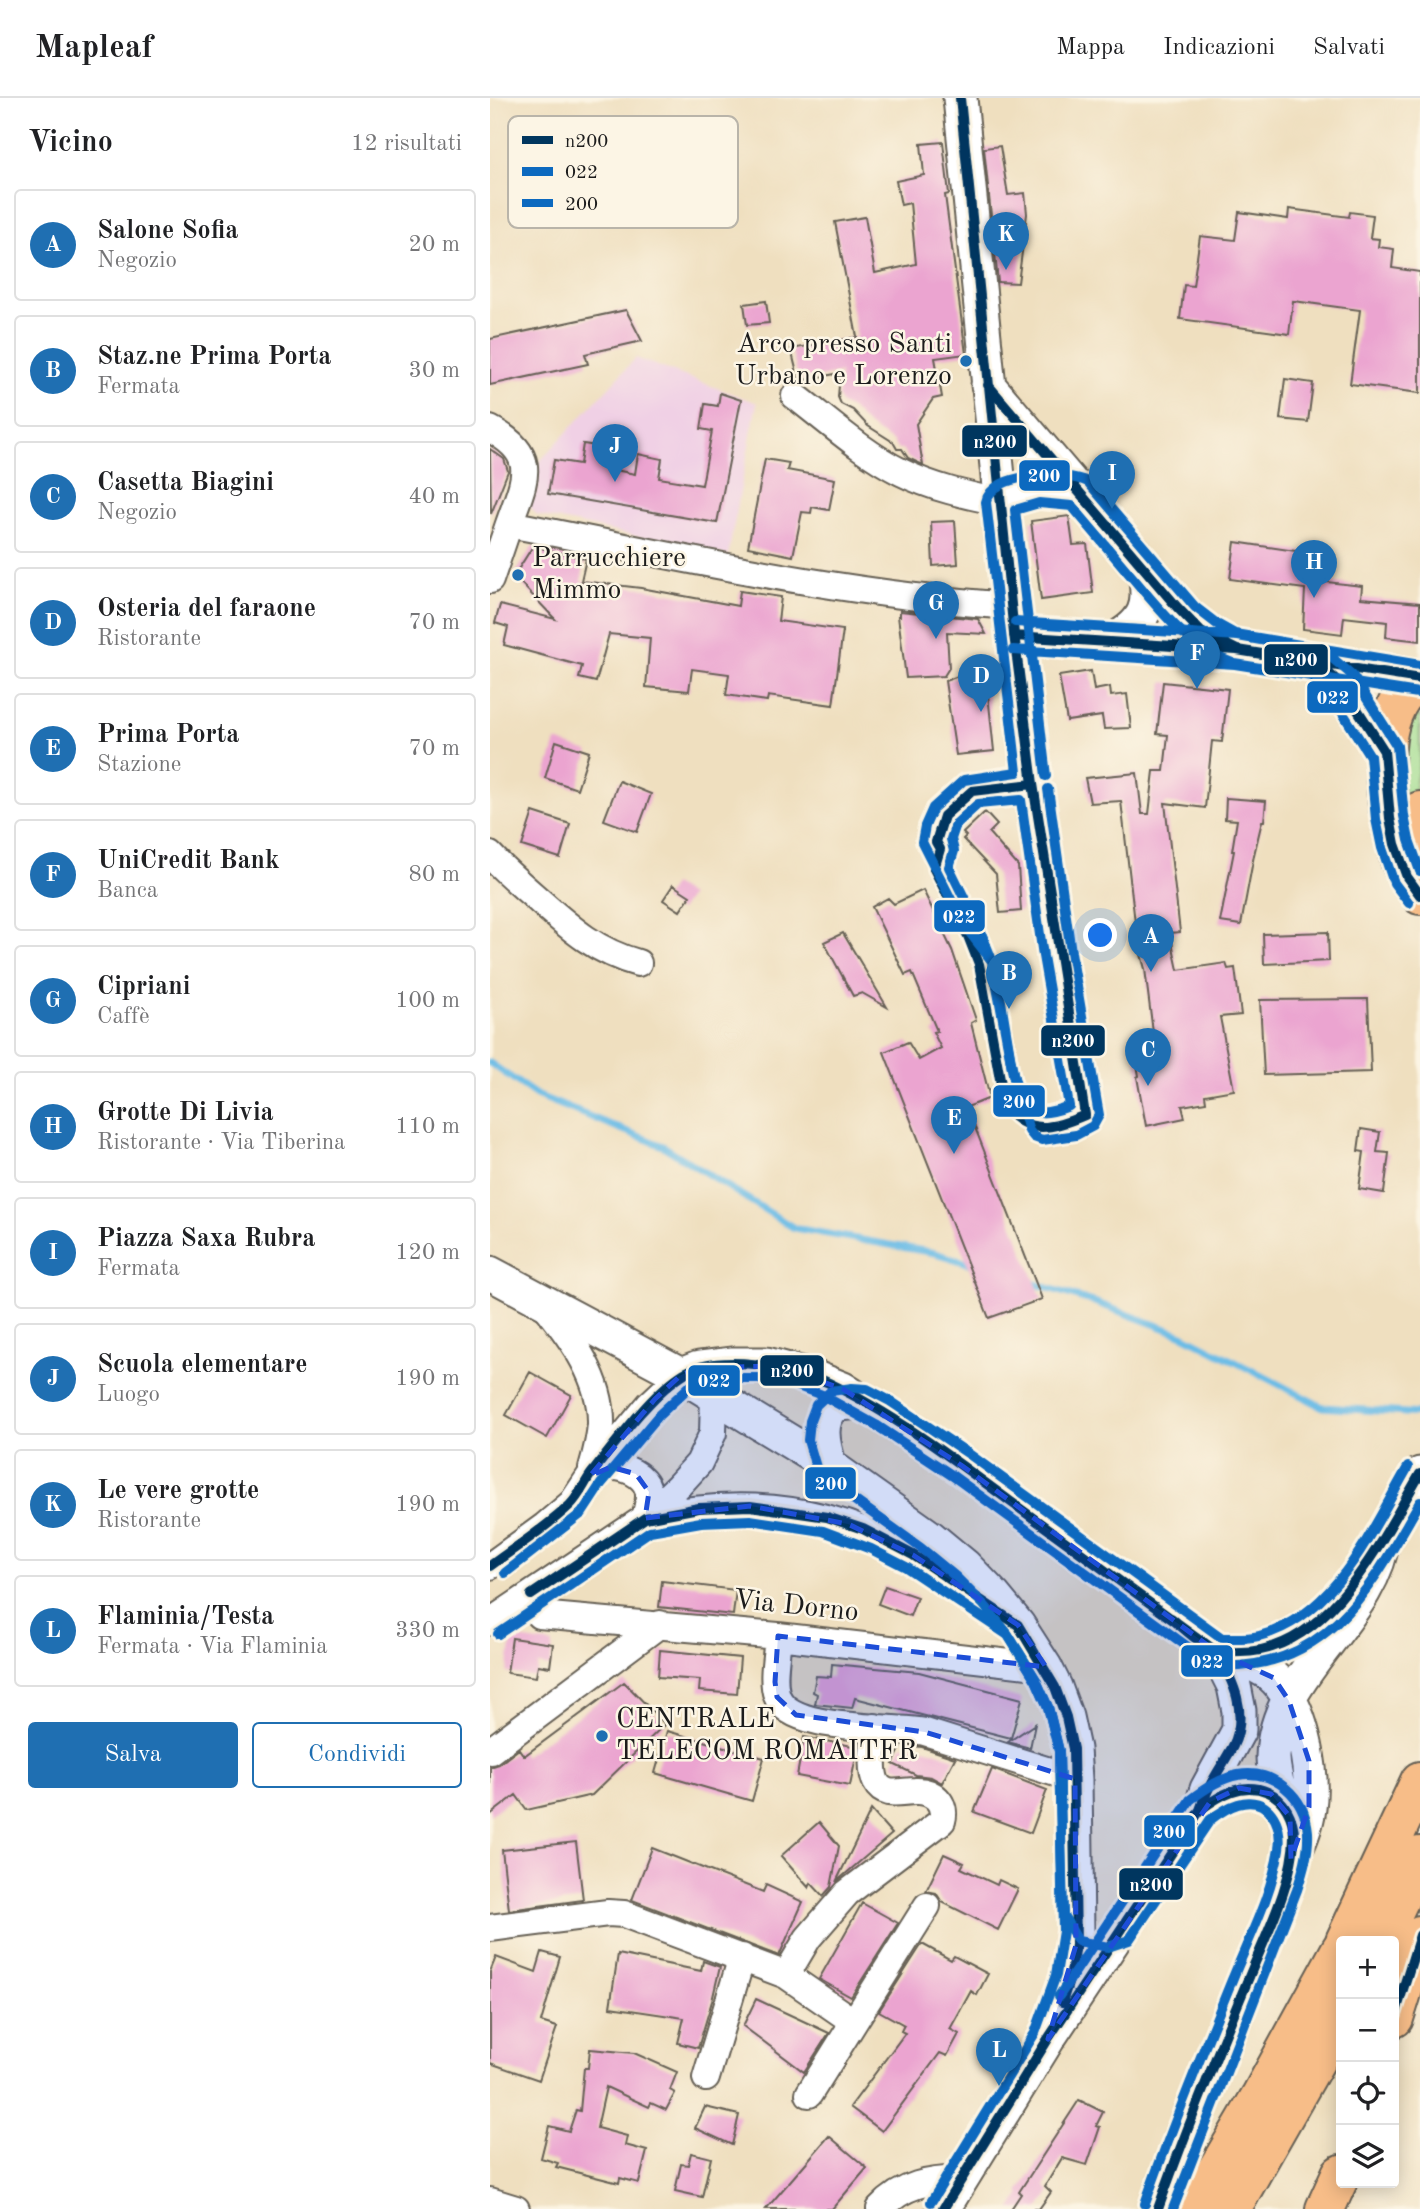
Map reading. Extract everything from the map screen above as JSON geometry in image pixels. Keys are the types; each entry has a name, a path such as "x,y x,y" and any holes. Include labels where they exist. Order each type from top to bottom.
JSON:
{"highway":[{"path":"1317,663 1341,684 1384,751"},
{"path":"1414,886 1395,844 1384,751 1392,714 1400,698 1419,681"},
{"path":"1414,886 1420,812"},
{"path":"1347,1936 1420,1782"},
{"path":"1382,1936 1420,1856"},
{"path":"1399,2002 1420,1935"},
{"path":"1194,2209 1260,2097 1336,1957"},
{"path":"1231,2209 1336,2025"},
{"path":"1325,2209 1336,2185"}],"street":[{"path":"960,98 1013,621 1057,954 1085,1115"},
{"path":"988,384 1201,632 1237,650"},
{"path":"795,396 863,448 900,472 958,493 1000,502 1021,491 1038,488 1079,493"},
{"path":"490,429 514,446 522,455 525,467 490,580"},
{"path":"509,524 880,593 958,603 1013,621 1110,642 1237,650 1419,681"},
{"path":"1110,642 1133,628 1145,611 1147,590 1137,560"},
{"path":"490,855 546,908 591,944 614,956 638,963"},
{"path":"490,1273 681,1375 830,1466 914,1525 965,1566 1018,1625 1055,1687 1066,1717 1073,1749 1076,1945 1070,1978 1048,2039"},
{"path":"541,1300 580,1354 597,1395 600,1437 590,1476"},
{"path":"490,1566 572,1503 590,1476 649,1405 681,1375 699,1368 731,1364 777,1366 828,1382 863,1402 961,1465 1213,1649 1261,1668 1281,1685 1307,1754 1310,1790 1307,1819 1264,1940 1157,2209"},
{"path":"490,1622 645,1518 686,1478 704,1453 713,1433 714,1395"},
{"path":"830,1466 822,1439 825,1418 838,1404 863,1402"},
{"path":"590,1476 611,1466 636,1474 643,1480 649,1492 645,1518"},
{"path":"1213,1649 1262,1650 1284,1642 1314,1625 1345,1594 1420,1474"},
{"path":"645,1518 699,1508 740,1506 776,1508 827,1517 900,1547 1018,1625"},
{"path":"1291,1858 1294,1832 1283,1804 1273,1758 1280,1722 1301,1680 1365,1591 1379,1563 1384,1534"},
{"name":"Via Dorno","path":"539,1615 779,1636 1045,1667"},
{"path":"490,1751 660,1624"},
{"path":"779,1636 775,1682 777,1697 796,1715 814,1720 925,1732 1075,1779"},
{"path":"943,2209 1048,2039 1192,1822 1210,1782 1239,1730 1239,1711 1234,1686 1213,1649"},
{"path":"786,1975 817,1926 846,1893 943,1821 943,1805 931,1794 913,1790 890,1793 877,1784 873,1773 875,1727"},
{"path":"1192,1822 1228,1791 1247,1787 1271,1794 1283,1804"},
{"path":"809,2094 927,1906"},
{"path":"490,1928 608,1913 624,1914 786,1975 854,2022"},
{"path":"1077,1913 1086,1929 1093,1932 1108,1933 1121,1928"},
{"path":"706,2078 742,1957"},
{"path":"880,2209 893,2194 916,2185 936,2180 962,2179"},
{"path":"490,2201 516,2209"}],"highlighted area":[{"path":"777,1366 843,1389 961,1465 1217,1652 1274,1678 1289,1701 1309,1761 1309,1807 1291,1859 1290,1817 1271,1794 1239,1788 1210,1802 1048,2039 1076,1945 1075,1779 925,1732 796,1715 777,1697 775,1682 778,1636 1046,1667 1018,1625 913,1555 848,1524 750,1506 645,1518 649,1492 636,1474 611,1467 590,1476 655,1399 681,1375 699,1368"}],"shaded area":[{"path":"636,358 757,403 728,556 537,515 526,502 541,460"}],"green space":[{"path":"1413,711 1420,717 1420,758 1409,825 1396,745"}],"building":[{"path":"943,142 949,194 945,195 966,354 935,358 942,397 933,399 916,424 923,465 908,458 902,449 897,449 893,442 868,426 853,410 841,404 838,397 840,373 799,381 791,349 857,337 835,222 865,217 875,273 916,264 910,203 901,205 896,181 924,175 921,144"},
{"path":"1000,146 1008,195 1025,193 1027,214 1018,283 998,282 984,148"},
{"path":"1289,209 1349,217 1350,212 1373,215 1370,238 1379,239 1378,247 1394,249 1392,268 1420,272 1420,393 1350,384 1360,310 1293,301 1289,334 1180,319 1184,285 1193,286 1200,236 1235,240 1239,212 1288,219"},
{"path":"766,301 769,323 747,325 744,304"},
{"path":"626,310 642,341 585,354 588,364 490,385 490,339"},
{"path":"1285,379 1313,383 1308,422 1280,419"},
{"path":"720,393 741,400 717,523 548,494 554,460 580,464 583,444 603,447 600,467 635,474 638,454 662,459 659,478 702,485 712,431 701,429 705,404 718,406"},
{"path":"490,449 504,459 508,471 491,514"},
{"path":"765,459 789,463 787,470 835,479 829,510 812,507 811,513 802,512 793,556 748,547"},
{"path":"1069,516 1073,545 1087,544 1093,593 1041,600 1031,521"},
{"path":"955,521 958,564 933,566 931,522"},
{"path":"1235,542 1323,555 1320,577 1327,578 1326,582 1362,586 1361,598 1420,603 1420,641 1386,637 1387,622 1344,617 1342,634 1303,629 1305,589 1230,579"},
{"path":"533,546 586,559 581,581 641,588 738,606 740,591 781,597 778,621 843,630 833,705 768,696 767,701 726,695 729,674 692,669 689,691 646,687 650,638 609,634 596,682 579,678 582,666 504,645 508,627 495,623 500,605 555,619 514,576"},
{"path":"900,611 978,619 986,634 947,632 949,668 944,676 906,678 898,616"},
{"path":"985,666 994,751 956,755 945,681"},
{"path":"1091,671 1094,690 1110,687 1111,696 1127,694 1131,728 1104,729 1102,716 1067,721 1059,676"},
{"path":"1163,682 1228,689 1222,742 1212,741 1205,808 1165,803 1180,932 1170,933 1178,970 1226,963 1228,969 1235,968 1241,1015 1220,1017 1234,1090 1205,1095 1206,1102 1182,1106 1185,1118 1146,1126 1136,1059 1156,1056 1145,969 1137,940 1121,801 1090,803 1085,778 1137,773 1142,814 1149,814 1154,771 1164,771 1168,735 1157,734"},
{"path":"556,741 589,752 577,789 545,778"},
{"path":"619,781 651,794 637,832 604,820"},
{"path":"1226,798 1266,801 1241,925 1220,922 1234,851 1237,820 1225,819"},
{"path":"533,812 570,824 560,858 522,846"},
{"path":"985,812 997,825 989,833 1018,866 1021,911 1000,913 996,874 963,839 966,836 963,833"},
{"path":"673,885 690,896 680,911 663,900"},
{"path":"923,890 952,950 976,1020 971,1023 990,1098 967,1107 1042,1299 989,1318 884,1052 908,1042 919,1060 941,1048 933,1032 937,1031 912,972 905,975 872,907 888,898 894,904"},
{"path":"1328,932 1329,961 1264,964 1263,934"},
{"path":"843,933 887,1007 862,993 853,996 824,942"},
{"path":"1368,999 1371,1072 1264,1075 1260,1000"},
{"path":"1361,1129 1380,1132 1377,1152 1389,1153 1384,1193 1359,1189 1364,1152 1358,1151"},
{"path":"530,1372 571,1395 547,1438 506,1415"},
{"path":"662,1581 736,1590 733,1615 659,1607"},
{"path":"885,1586 917,1597 910,1616 878,1604"},
{"path":"512,1638 553,1644 550,1667 538,1665 536,1677 507,1673"},
{"path":"660,1650 740,1658 737,1694 699,1691 700,1680 658,1677"},
{"path":"832,1664 919,1672 1022,1699 1011,1738 855,1698 852,1708 815,1704 817,1694 813,1692 816,1676 831,1677"},
{"name":"CENTRALE TELECOM ROMAITFR","path":"624,1682 665,1724 592,1795 527,1810 516,1795 490,1815 490,1767 499,1764 519,1749 524,1756"},
{"path":"1035,1724 1030,1748 1008,1742"},
{"path":"667,1731 764,1758 752,1801 655,1773"},
{"path":"804,1737 858,1747 850,1786 797,1776"},
{"path":"902,1745 922,1747 955,1758 942,1783 893,1764"},
{"path":"992,1769 1047,1790 1031,1833 974,1812"},
{"path":"871,1810 892,1834 836,1882"},
{"path":"819,1822 839,1846 831,1887 823,1896 811,1883 809,1888 781,1856"},
{"path":"576,1842 583,1900 509,1910 502,1850"},
{"path":"652,1848 763,1892 766,1885 803,1902 779,1956 632,1900"},
{"path":"944,1854 964,1863 961,1868 997,1885 999,1880 1018,1889 998,1930 942,1902 936,1893 926,1891"},
{"path":"862,1903 898,1923 851,1997 819,1979"},
{"path":"922,1944 951,1960 954,1956 988,1974 977,1995 971,1991 950,2029 959,2034 947,2056 940,2053 882,2131 850,2107 905,2033 901,2031 904,2025 879,2011"},
{"path":"542,1952 560,1957 541,2022 557,2027 539,2080 490,2063 490,1972 496,1957 536,1972"},
{"path":"618,1954 701,1971 703,1961 720,1967 698,2048 678,2043 684,2018 610,2007"},
{"path":"756,1999 829,2033 804,2072 743,2026"},
{"path":"590,2049 634,2053 677,2072 670,2090 675,2093 666,2110 651,2103 649,2107 606,2087 597,2128 627,2136 625,2145 647,2151 639,2183 620,2178 619,2183 556,2167 558,2163 541,2158 549,2126 569,2131 576,2110 580,2111 584,2068 588,2068"},
{"path":"1079,2100 1103,2112 1096,2126 1100,2127 1087,2165 1062,2158 1045,2186 1051,2192 1039,2209 1011,2209 1021,2194 1019,2192"},
{"path":"705,2107 739,2115 732,2145 695,2128"},
{"path":"829,2136 867,2168 832,2209 766,2209"},
{"path":"691,2153 711,2158 702,2197 675,2191 681,2164 688,2165"}],"waterway":[{"path":"490,1063 536,1095 663,1146 794,1228 935,1253 974,1265"},
{"path":"1029,1282 1097,1303 1183,1335 1323,1407 1420,1414"}],"transit line":[{"name":"n200","path":"960,98 1014,634 1033,784"},
{"name":"n200","path":"988,385 1201,632 1237,650 1420,679"},
{"name":"200","path":"1017,772 986,502 991,492 1001,484 1015,479 1047,475 1088,482 1195,607 1235,634 1420,665"},
{"name":"022","path":"1046,776 1015,510 1039,503 1072,506 1166,616 1190,639 1219,657 1235,664 1418,693"},
{"name":"200","path":"1015,622 1238,636 1324,651 1352,675 1397,746 1404,816 1420,871"},
{"name":"n200","path":"1014,636 1237,650 1317,663 1341,684 1384,751 1395,844 1407,877 1420,895"},
{"name":"022","path":"1013,650 1235,664 1311,676 1330,693 1370,756 1376,819 1382,848 1394,883 1409,903"},
{"name":"022","path":"1017,772 964,780 933,808 922,842 964,925 995,965 1013,1074 1029,1131 1042,1140 1076,1135 1093,1126 1099,1115 1071,952 1048,789"},
{"name":"n200","path":"1033,784 1085,1115 1042,1127 1023,1122 1005,1106 979,964 934,869 940,849 936,842 944,816 972,791 1033,784"},
{"name":"200","path":"1021,800 1043,956 1069,1106 1048,1112 1029,1110 1018,1100 992,960 949,867 954,851 951,839 956,824 978,804 1021,800"},
{"name":"n200","path":"490,1566 570,1505 633,1422 668,1385 695,1369 733,1363 754,1364 796,1371 829,1383 900,1423 1217,1652 1237,1697 1238,1734 1233,1746 1211,1784 1200,1810 1048,2039 943,2209"},
{"name":"022","path":"505,1573 582,1513 601,1484 659,1415 689,1387 702,1382 732,1378 764,1378 793,1384 822,1395 876,1425 953,1476 1214,1666 1253,1664 1287,1655 1316,1640 1341,1618 1363,1593 1420,1502"},
{"name":"200","path":"931,2202 1035,2033 1056,1975 1063,1931 1059,1751 1048,1707 1036,1680 1007,1633 984,1605 921,1548 818,1474 808,1440 810,1421 816,1405 831,1391 852,1388 867,1389 890,1401 969,1454 1222,1638 1259,1636 1286,1626 1330,1591 1365,1543 1408,1467"},
{"name":"n200","path":"1171,1618 1202,1644 1220,1652 1272,1647 1301,1633 1326,1613 1370,1559 1420,1474"},
{"name":"n200","path":"531,1595 645,1518 699,1508 750,1506 827,1517 863,1529 913,1555 1018,1625 1055,1687 1066,1717 1073,1749 1076,1945 1062,2002"},
{"name":"022","path":"498,1634 650,1531 701,1522 750,1520 823,1531 871,1549 906,1567 1008,1635 1036,1680 1048,1707 1059,1751 1063,1915 1078,1941 1108,1947 1129,1940 1210,1820 1238,1804 1249,1802 1265,1807 1276,1821 1280,1839 1271,1883 1165,2147 1145,2204"},
{"name":"200","path":"1059,1996 1190,1800 1225,1779 1251,1774 1275,1781 1294,1797 1306,1819 1308,1832 1307,1854 1297,1890 1173,2209"},
{"name":"n200","path":"1158,2209 1202,2092 1278,1908 1293,1853 1294,1829 1290,1816 1279,1799 1268,1792 1249,1788 1232,1791 1200,1810"},
{"name":"n200","path":"1399,2002 1420,1935"}],"place":[{"name":"Le vere grotte","path":"1006,270"},
{"name":"Arco presso Santi Urbano e Lorenzo","path":"966,361"},
{"name":"Scuola elementare","path":"615,482"},
{"name":"Piazza Saxa Rubra","path":"1112,509"},
{"name":"Parrucchiere Mimmo","path":"518,575"},
{"name":"Grotte Di Livia","path":"1314,598"},
{"name":"Cipriani","path":"936,639"},
{"name":"UniCredit Bank","path":"1197,689"},
{"name":"Osteria del faraone","path":"981,712"},
{"name":"Salone Sofia","path":"1151,972"},
{"name":"Staz.ne Prima Porta","path":"1009,1009"},
{"name":"Casetta Biagini","path":"1148,1086"},
{"name":"Prima Porta","path":"954,1154"},
{"name":"CENTRALE TELECOM ROMAITFR","path":"602,1736"},
{"name":"Flaminia/Testa","path":"999,2086"}]}
